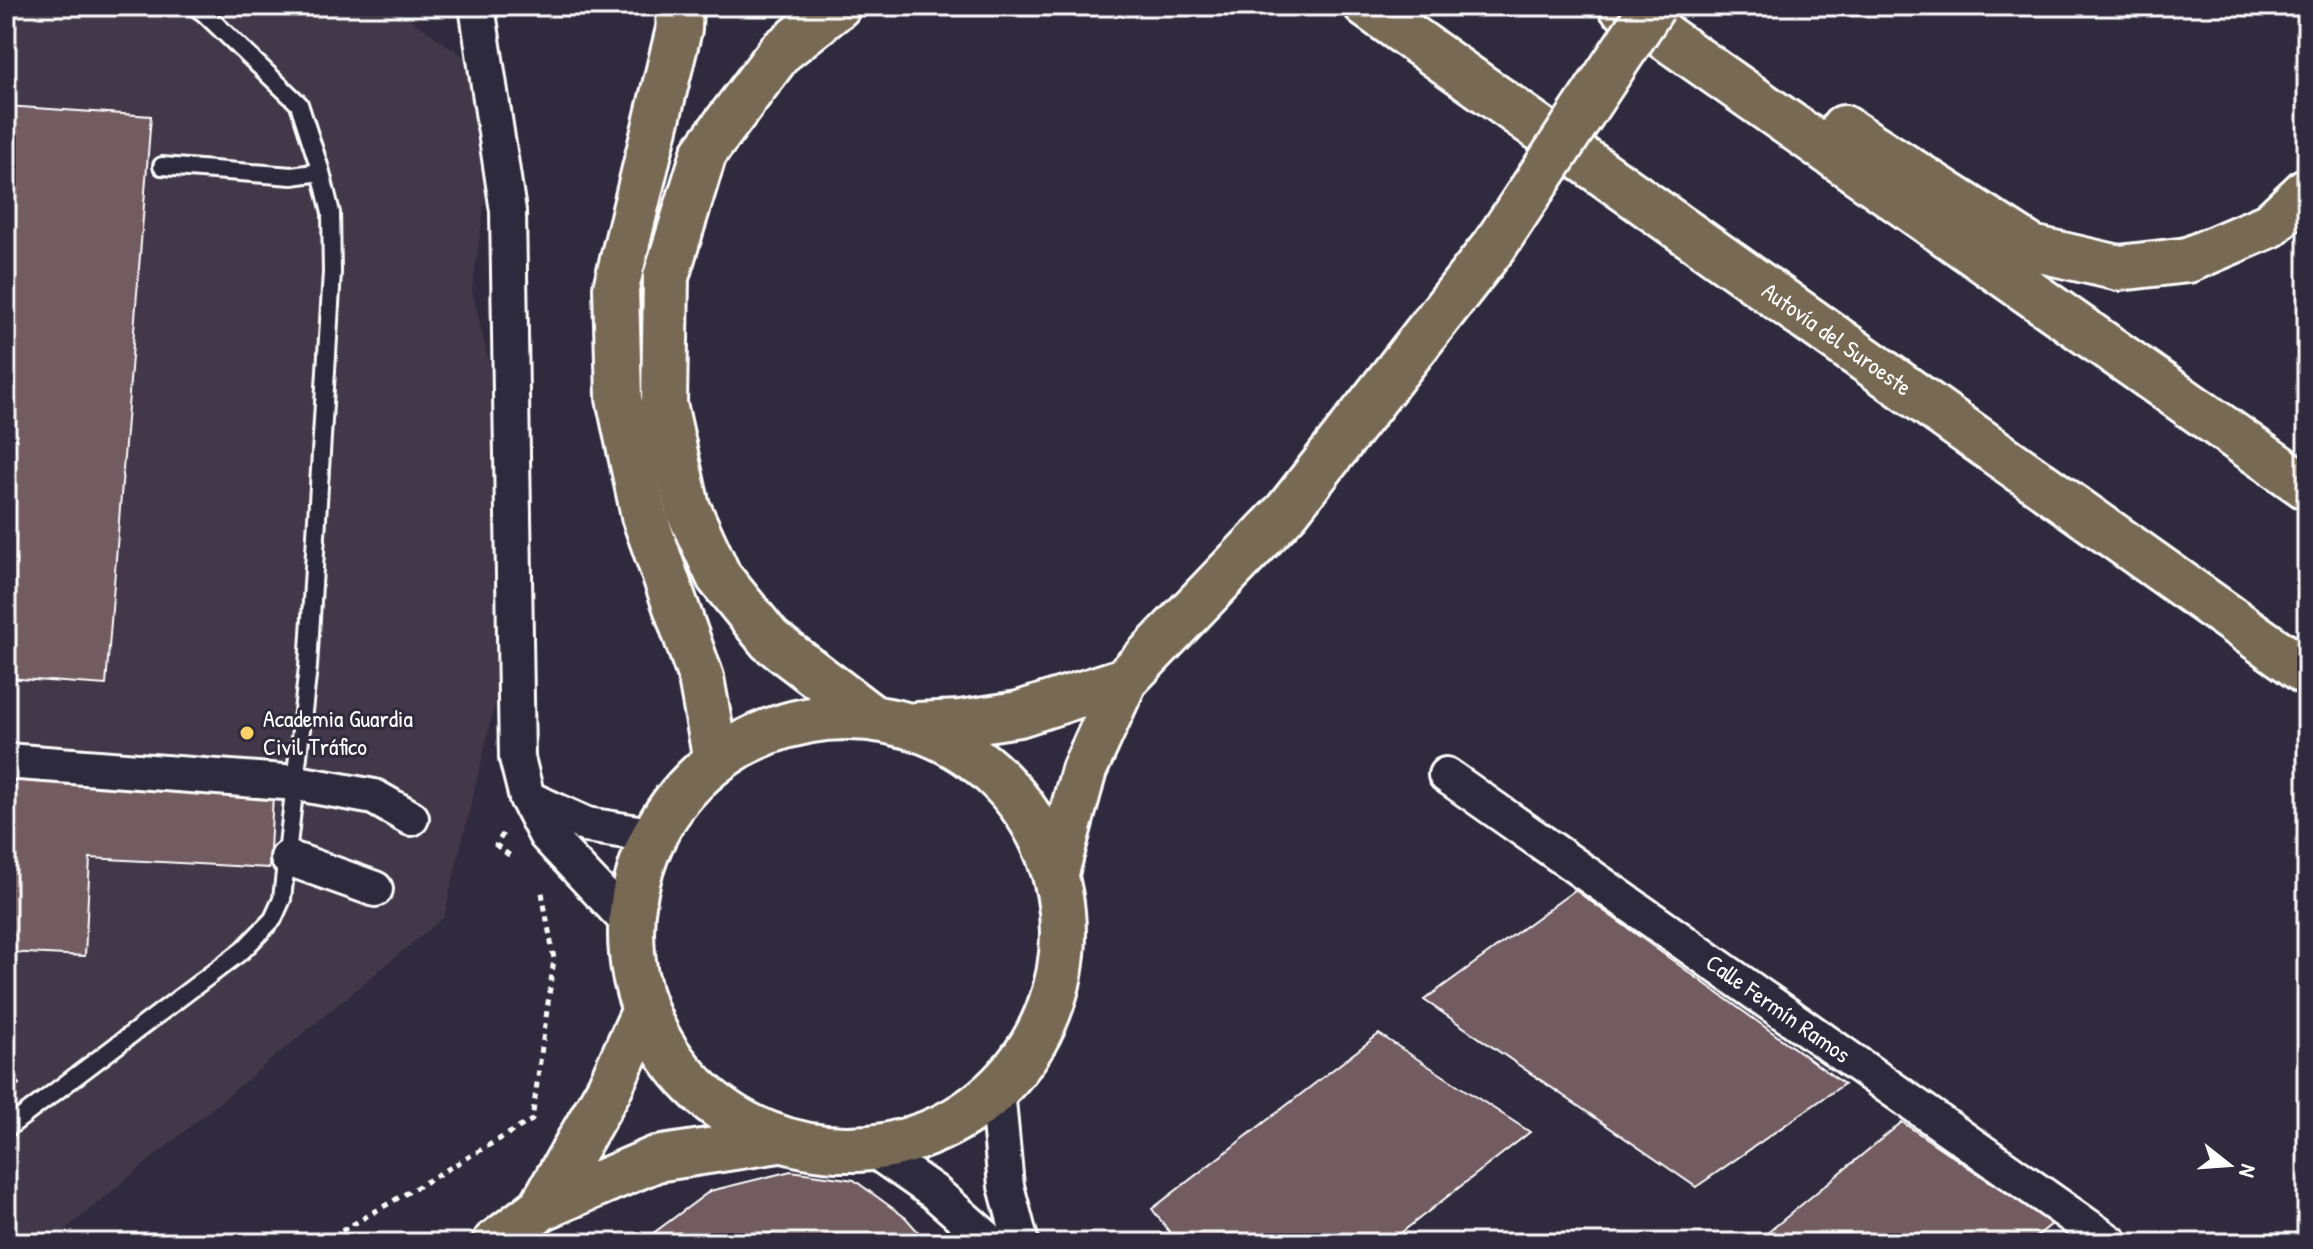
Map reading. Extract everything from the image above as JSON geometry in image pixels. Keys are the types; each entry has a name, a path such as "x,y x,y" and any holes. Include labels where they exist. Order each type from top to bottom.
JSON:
{"main road":[{"path":"680,6 679,29 616,288 619,398 644,516 701,678 716,761"},
{"path":"838,6 780,52 704,153 666,277 664,404 687,507 719,577 770,640 871,717"},
{"name":"Autovía del Suroeste","path":"1344,6 1383,17 2307,673"},
{"path":"1621,6 2307,487"},
{"path":"1056,873 1084,770 1125,680 1287,511 1495,245 1653,6 2032,248 2119,268 2188,260 2270,225 2307,190"},
{"path":"916,725 986,767 1029,815 1056,873 1064,931 1057,990 1034,1044 997,1090 941,1130 874,1150 826,1150 779,1140 722,1112 676,1067 644,1012 630,938 641,865 671,807 716,761 763,733 777,729 817,718 871,717 916,725 960,723 1019,714 1125,680"},
{"path":"541,1208 609,1089 644,1012"},
{"path":"495,1243 541,1208 656,1159 779,1140"}],"street":[{"path":"477,6 508,211 517,758 527,798 546,835 632,926"},
{"path":"6,761 297,783 374,797 411,818"},
{"name":"Calle Fermín Ramos","path":"1446,775 2092,1238"},
{"path":"527,798 587,825 657,836"},
{"path":"288,858 375,889"},
{"path":"997,1090 1006,1186 1021,1243"},
{"path":"874,1150 934,1192 992,1243"}],"lane":[{"path":"6,1129 243,950 273,919 282,899 308,667 332,272 331,213 299,104 194,6"},
{"path":"162,166 292,176 321,172"}],"path":[{"path":"518,862 496,845 527,798"},
{"path":"321,1243 532,1120 554,959 540,879"}],"shaded area":[{"name":"Academia Guardia Civil Tráfico","path":"6,6 391,6 502,83 472,290 532,549 444,917 49,1243 6,1243"}],"building":[{"path":"6,106 151,116 106,685 6,678"},
{"path":"6,780 273,795 269,868 90,858 85,956 6,952"},
{"path":"1575,890 1844,1084 1696,1187 1424,1000"},
{"path":"1379,1034 1530,1132 1388,1243 1178,1243 1152,1209"},
{"path":"6,1070 19,1084 6,1096"},
{"path":"1902,1122 2052,1224 2028,1243 1755,1243"},
{"path":"791,1171 854,1180 906,1218 928,1243 640,1243 710,1191"}],"place":[{"name":"Academia Guardia Civil Tráfico","path":"247,733"}]}
